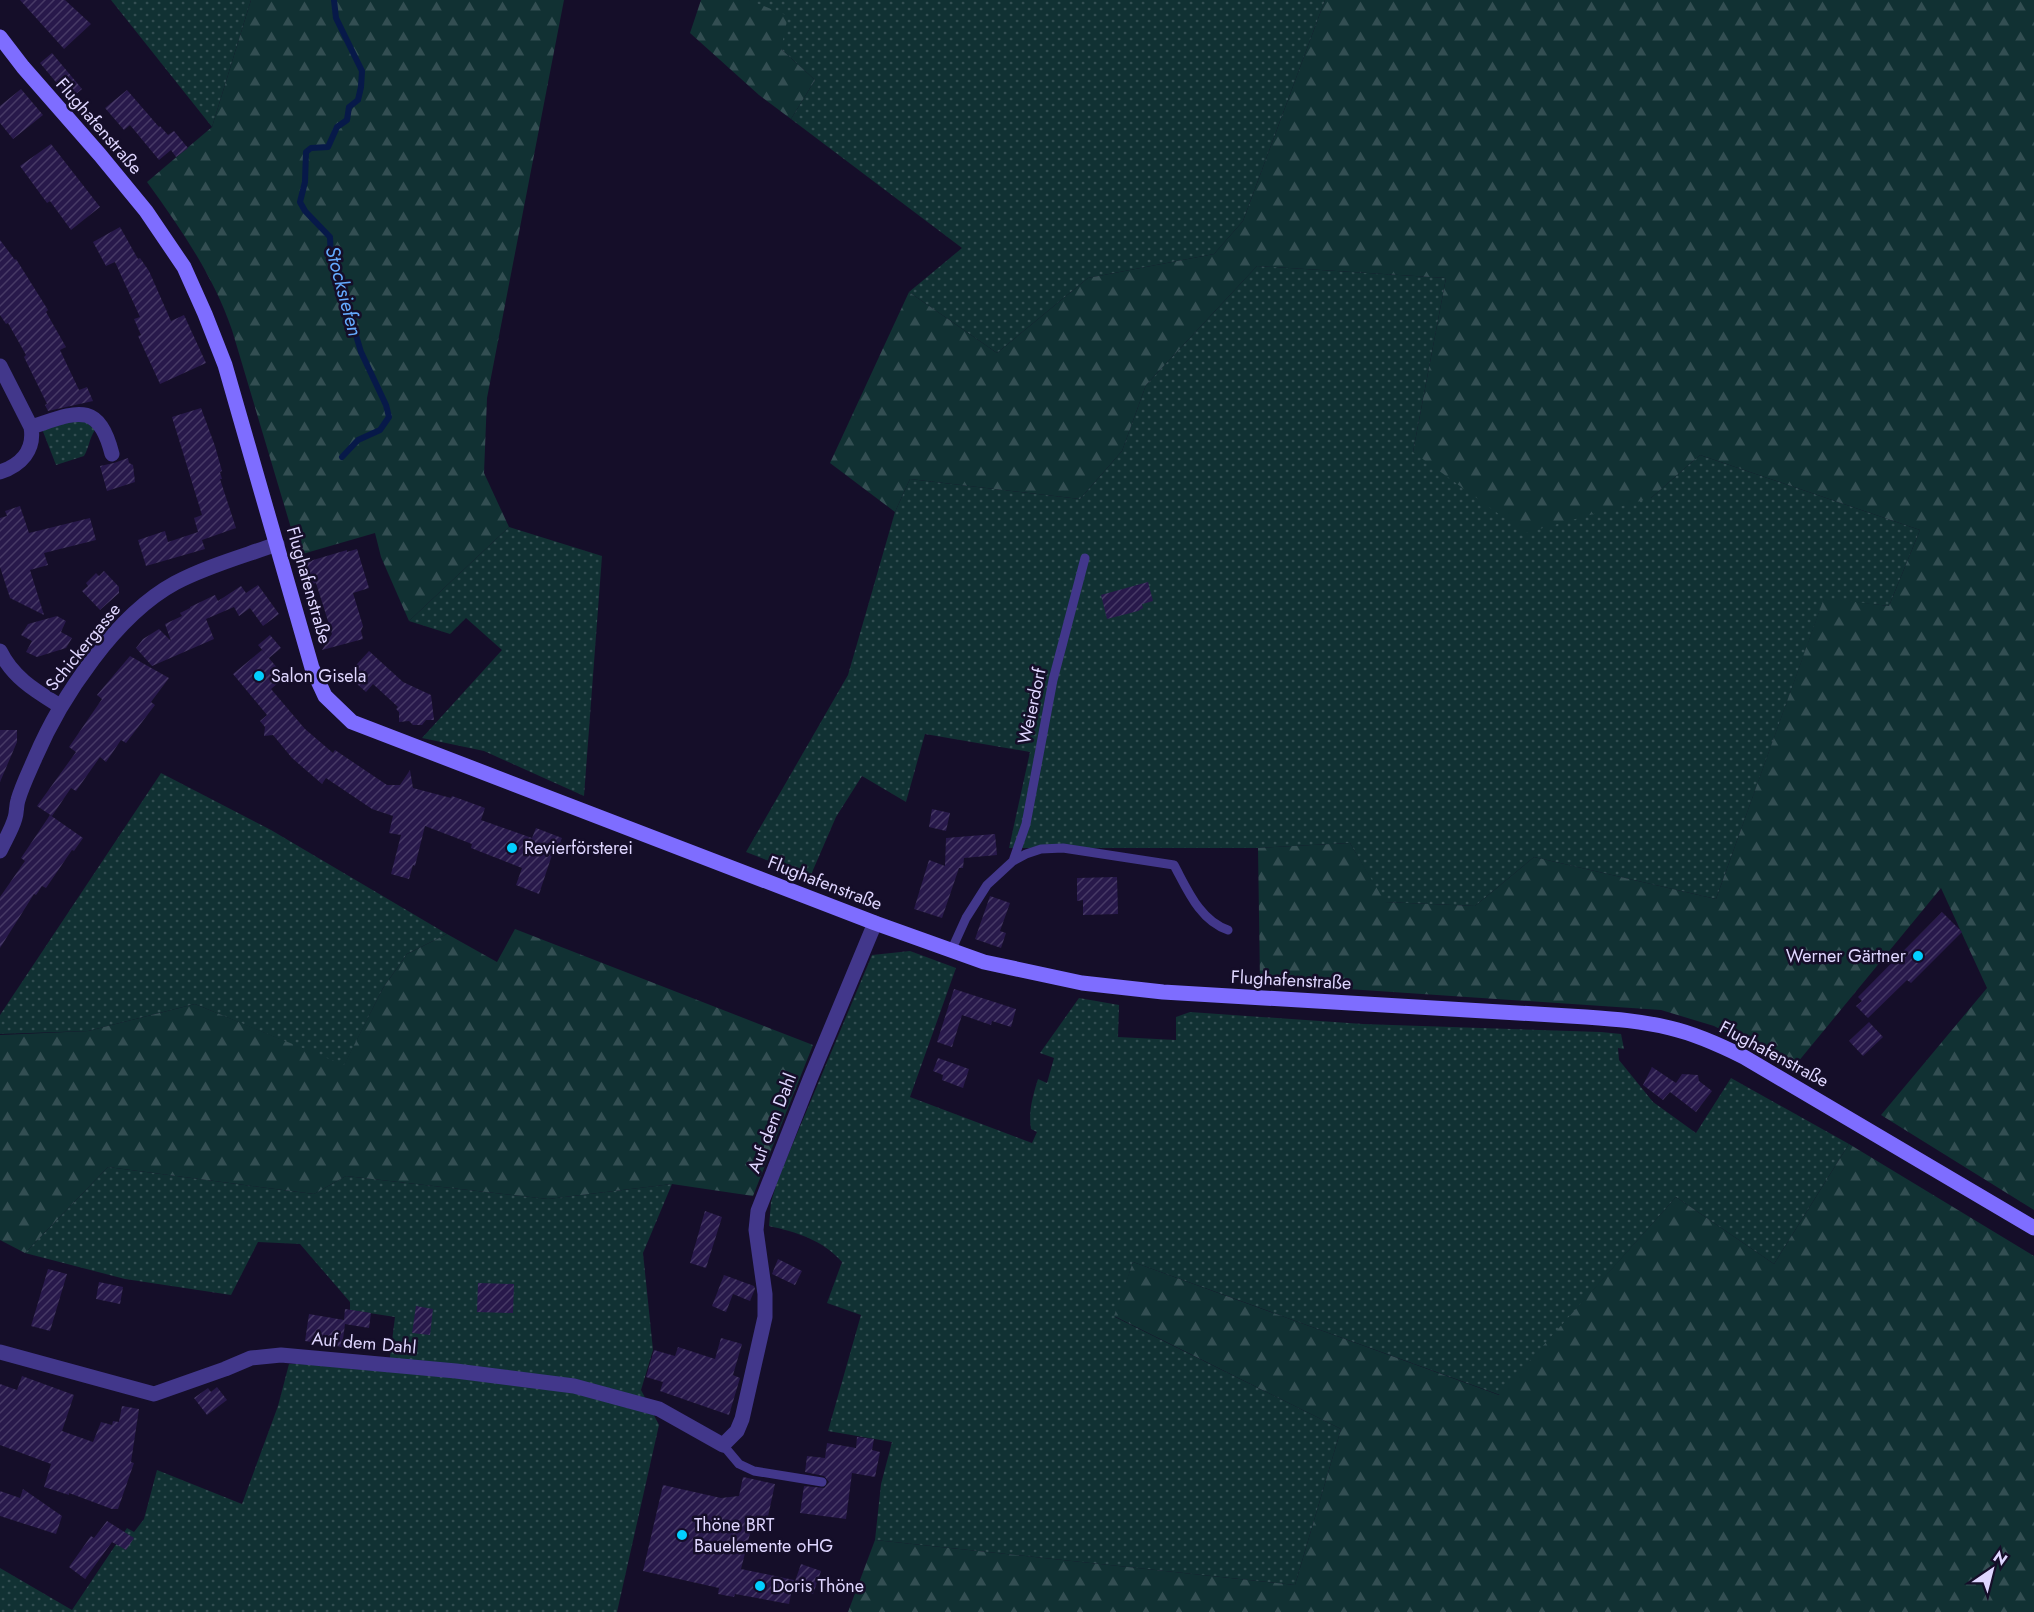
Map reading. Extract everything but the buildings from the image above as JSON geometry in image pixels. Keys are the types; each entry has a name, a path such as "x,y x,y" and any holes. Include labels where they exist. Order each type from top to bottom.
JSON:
{"main road":[{"name":"Flughafenstraße","path":"0,37 146,212 184,267 225,365 316,678 325,696 352,722 875,923 951,951 1016,970 1082,983 1123,988 1586,1017 1672,1028 1722,1046 1751,1060 2034,1228"}],"street":[{"path":"0,366 31,427 31,444 22,461 0,472"},
{"path":"31,427 71,416 88,415 94,417 103,428 112,454"},
{"name":"Schickergasse","path":"0,851 15,818 17,801 36,755 60,706 104,646 148,601 176,582 278,544"},
{"path":"0,651 17,676 60,706"},
{"name":"Auf dem Dahl","path":"0,1352 154,1394 225,1370 251,1358 281,1355 468,1372 574,1386 659,1409 723,1445 737,1431 742,1419 765,1317 765,1294 756,1230 758,1211 875,923"}],"lane":[{"name":"Weierdorf","path":"1013,861 1026,824 1053,680 1085,558"},
{"name":"Weierdorf","path":"951,951 975,901 987,885 1013,861 1041,849 1063,848 1174,865 1196,903 1209,920 1218,927 1228,930"},
{"name":"Auf dem Dahl","path":"723,1445 739,1464 754,1471 822,1482"}],"green space":[{"path":"111,0 251,0 212,127"},
{"path":"251,0 564,0 487,398 484,473 509,527 409,621 381,557 375,533 299,555 224,310 206,271 147,182 212,127"},
{"path":"701,0 749,0 788,16 781,49 815,80 791,119 759,95 690,33"},
{"path":"749,0 1325,0 1243,221 1214,254 1088,278 997,353 909,292 962,248 791,119 815,80 781,49"},
{"path":"1325,0 2034,0 2034,1210 1881,1115 1987,988 1941,888 1793,1068 1714,1026 1661,1010 1260,983 1258,848 1350,843 1385,902 1475,906 1534,857 1716,899 1824,598 1889,606 1920,530 1700,455 1651,498 1525,533 1413,452 1446,278 1257,266 1146,385 1122,451 1080,499 910,479 895,512 830,463 909,292 997,353 1088,278 1214,254 1243,221"},
{"path":"1257,266 1446,278 1413,452 1651,498 1700,455 1920,530 1889,606 1824,599 1716,899 1534,857 1475,906 1384,902 1350,843 1258,848 1009,848 1030,752 925,734 906,802 862,776 836,817 810,877 746,852 848,675 895,512 910,479 1080,499 1122,451 1146,385"},
{"path":"82,418 95,430 84,456 56,465 42,429"},
{"path":"509,527 602,556 584,796 484,751 422,738 502,650 466,618 450,634 409,621"},
{"path":"161,773 271,830 447,934 407,954 383,988 344,1066 195,1004 88,1031 0,1034 0,1015"},
{"path":"515,929 813,1045 753,1196 672,1184 548,1199 346,1176 314,1194 108,1167 25,1253 0,1240 0,1035 88,1031 195,1004 344,1065 383,988 407,954 447,934 497,962"},
{"path":"910,951 956,968 910,1097 1032,1143 1037,1132 1031,1129 1030,1123 1034,1091 1038,1079 1047,1083 1054,1058 1040,1053 1079,998 1119,1005 1118,1037 1176,1040 1176,1017 1190,1012 1363,1024 1621,1034 1624,1049 1618,1048 1619,1060 1653,1102 1696,1133 1731,1078 1849,1144 1774,1264 1676,1197 1500,1395 1133,1262 1115,1317 1341,1429 1295,1585 875,1540 881,1484 892,1442 828,1431 861,1315 827,1303 842,1262 835,1254 808,1238 769,1226 771,1202 778,1179 872,955"},
{"path":"1849,1144 2034,1256 2034,1612 848,1612 875,1540 1295,1585 1341,1429 1114,1316 1133,1262 1499,1395 1676,1197 1774,1264"},
{"path":"108,1167 314,1194 346,1176 548,1199 672,1184 643,1253 653,1350 641,1390 659,1425 617,1612 0,1612 0,1568 72,1610 127,1528 134,1532 144,1519 157,1470 242,1504 278,1406 289,1364 389,1365 395,1317 350,1310 350,1302 300,1244 258,1242 231,1295 125,1279 25,1253"}],"waterway":[{"name":"Stocksiefen","path":"334,0 336,18 362,71 361,87 358,100 349,107 347,120 337,127 328,147 311,148 306,152 305,182 300,202 305,211 330,237 331,259 336,277 343,292 361,352 386,405 389,417 380,430 358,440 342,457"}],"place":[{"name":"Salon Gisela","path":"259,676"},
{"name":"Revierförsterei","path":"512,848"},
{"name":"Werner Gärtner","path":"1918,956"},
{"name":"Thöne BRT Bauelemente oHG","path":"682,1535"},
{"name":"Doris Thöne","path":"760,1586"}]}
